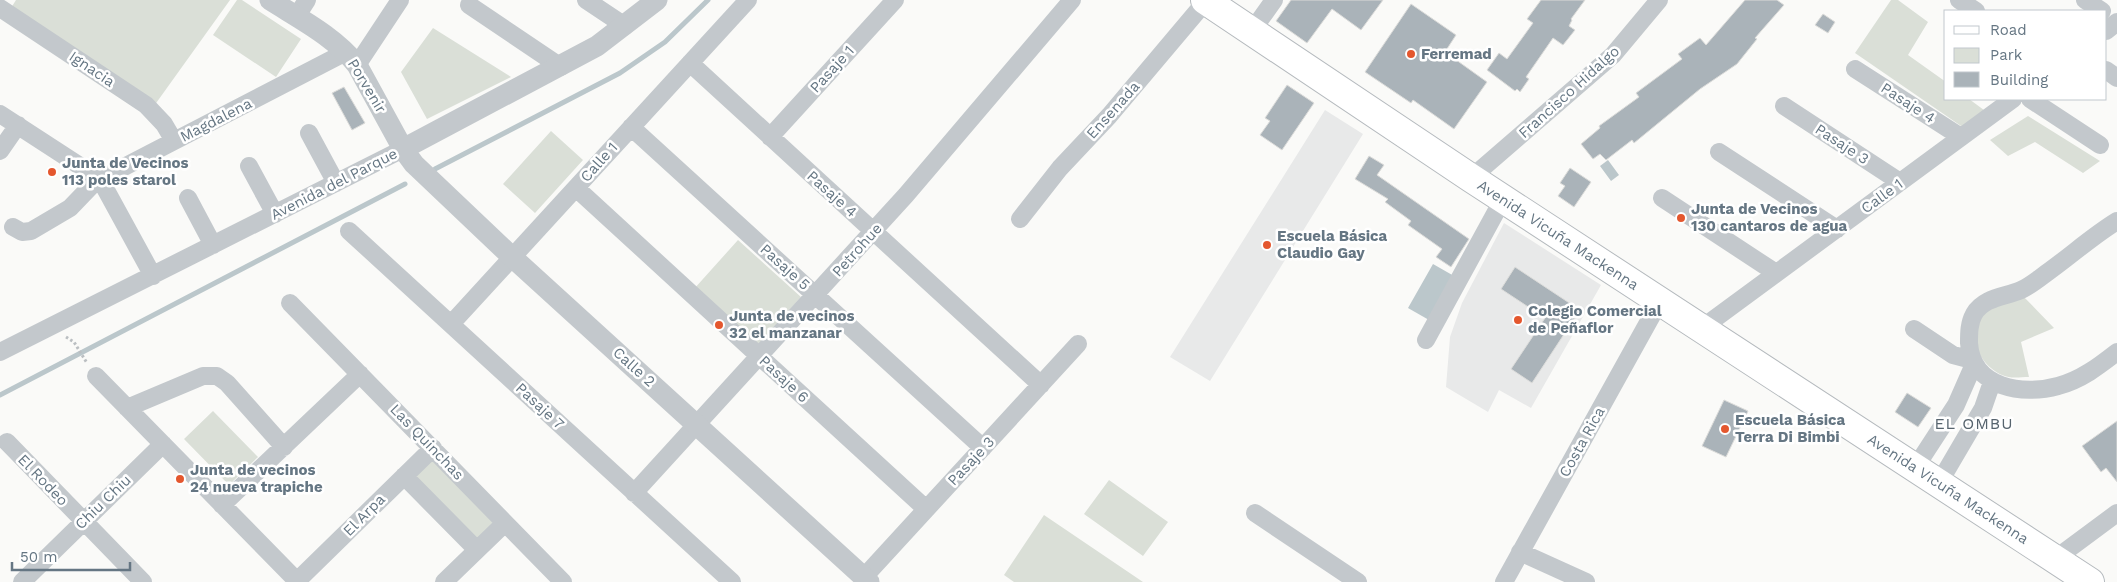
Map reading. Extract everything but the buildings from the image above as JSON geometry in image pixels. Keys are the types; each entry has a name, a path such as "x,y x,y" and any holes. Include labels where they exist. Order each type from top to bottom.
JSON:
{"main road":[{"name":"Avenida Vicuña Mackenna","path":"1205,0 1471,178 2090,582"}],"street":[{"name":"Porvenir","path":"270,0 302,8 352,59 403,149"},
{"path":"352,59 400,0"},
{"path":"586,0 625,26"},
{"name":"Avenida del Parque","path":"0,352 403,149 561,67 597,46 658,0"},
{"name":"Calle 1","path":"451,324 748,0"},
{"name":"Pasaje 1","path":"770,137 895,0"},
{"name":"Petrohue","path":"634,493 906,195 1072,0"},
{"name":"Ensenada","path":"1020,219 1060,168 1109,116 1205,0"},
{"path":"1252,32 1274,0"},
{"name":"Francisco Hidalgo","path":"1471,178 1607,60 1628,39 1659,0"},
{"path":"1959,0 1974,10"},
{"path":"2085,0 2100,10"},
{"path":"469,5 561,67"},
{"name":"Ignacia","path":"0,8 146,105 164,124 174,141"},
{"name":"Magdalena","path":"13,226 19,231 28,232 63,213 90,186 100,179 174,141 352,59"},
{"name":"Pasaje 4","path":"690,64 1041,385"},
{"name":"Pasaje 4","path":"1855,68 1961,138"},
{"name":"Calle 1","path":"1702,328 2012,100"},
{"path":"2032,100 2100,145"},
{"name":"Pasaje 3","path":"1784,106 1900,182"},
{"path":"0,114 100,179 153,276"},
{"path":"0,152 18,125"},
{"name":"Pasaje 5","path":"631,127 983,448"},
{"path":"309,133 336,183"},
{"name":"Calle 2","path":"403,149 414,164 512,257 867,579"},
{"path":"1719,152 1837,228"},
{"path":"249,166 275,214"},
{"name":"Pasaje 6","path":"576,188 926,509"},
{"path":"188,198 213,245"},
{"path":"1662,198 1776,273"},
{"path":"1426,340 1503,199"},
{"path":"1939,483 1982,408 1980,370 1969,330 1974,314 1986,302 2022,290 2117,222"},
{"name":"Pasaje 7","path":"349,231 732,582"},
{"name":"Costa Rica","path":"1504,582 1660,301"},
{"name":"Las Quinchas","path":"290,303 563,582"},
{"path":"1914,329 1953,355 2019,389 2057,387 2082,376 2117,352"},
{"name":"Pasaje 3","path":"867,579 926,509 1078,344"},
{"path":"91,369 297,582"},
{"path":"1915,468 1980,370"},
{"path":"222,505 360,374"},
{"path":"127,408 203,376 217,376 227,383 284,446"},
{"name":"El Rodeo","path":"7,442 143,582"},
{"name":"Chiu Chiu","path":"22,582 163,444"},
{"name":"El Arpa","path":"297,582 433,448"},
{"path":"404,476 477,550"},
{"path":"1255,512 1358,582"},
{"path":"2056,559 2117,513"},
{"path":"444,582 505,523"},
{"path":"1520,552 1586,582"}],"path":[{"path":"74,342 91,369"}],"shaded area":[{"name":"Escuela Básica Claudio Gay","path":"1325,110 1363,134 1210,381 1170,357"},
{"path":"1608,160 1619,175 1611,181 1600,166"},
{"name":"Colegio Comercial de Peñaflor","path":"1504,223 1601,285 1531,408 1499,390 1488,412 1446,387 1450,337 1462,303"},
{"path":"1433,264 1454,276 1429,320 1408,308"}],"green space":[{"path":"16,0 230,0 154,106 11,8"},
{"path":"237,0 242,0 301,39 276,77 213,35"},
{"path":"1891,0 1898,0 1928,22 1908,55 1944,81 1944,100 1970,100 1988,113 1964,128 1855,53"},
{"path":"433,28 511,77 427,119 401,72"},
{"path":"2028,116 2100,161 2083,173 2035,142 2008,156 1990,140"},
{"path":"551,131 583,160 535,213 503,184"},
{"path":"738,240 801,297 757,346 694,289"},
{"path":"2023,296 2054,328 2021,342 2029,377 2015,378 2002,375 1990,367 1980,355 1975,341 1975,334 1979,317 1984,312 2000,303"},
{"path":"213,411 258,457 229,485 184,439"},
{"path":"432,456 498,523 477,544 412,478"},
{"path":"1109,480 1168,522 1143,556 1084,514"},
{"path":"1044,515 1143,582 1014,582 1004,575"}],"waterway":[{"path":"435,169 620,73 665,42 708,0"},
{"path":"0,395 405,184"}],"place":[{"name":"Ferremad","path":"1411,54"},
{"name":"Junta de Vecinos 113 poles starol","path":"52,172"},
{"name":"Junta de Vecinos 130 cantaros de agua","path":"1681,218"},
{"name":"Escuela Básica Claudio Gay","path":"1267,245"},
{"name":"Colegio Comercial de Peñaflor","path":"1518,320"},
{"name":"Junta de vecinos 32 el manzanar","path":"719,325"},
{"name":"Escuela Básica Terra Di Bimbi","path":"1725,429"},
{"name":"Junta de vecinos 24 nueva trapiche","path":"180,479"}],"district":[{"name":"EL OMBU","path":"1974,423"}]}
